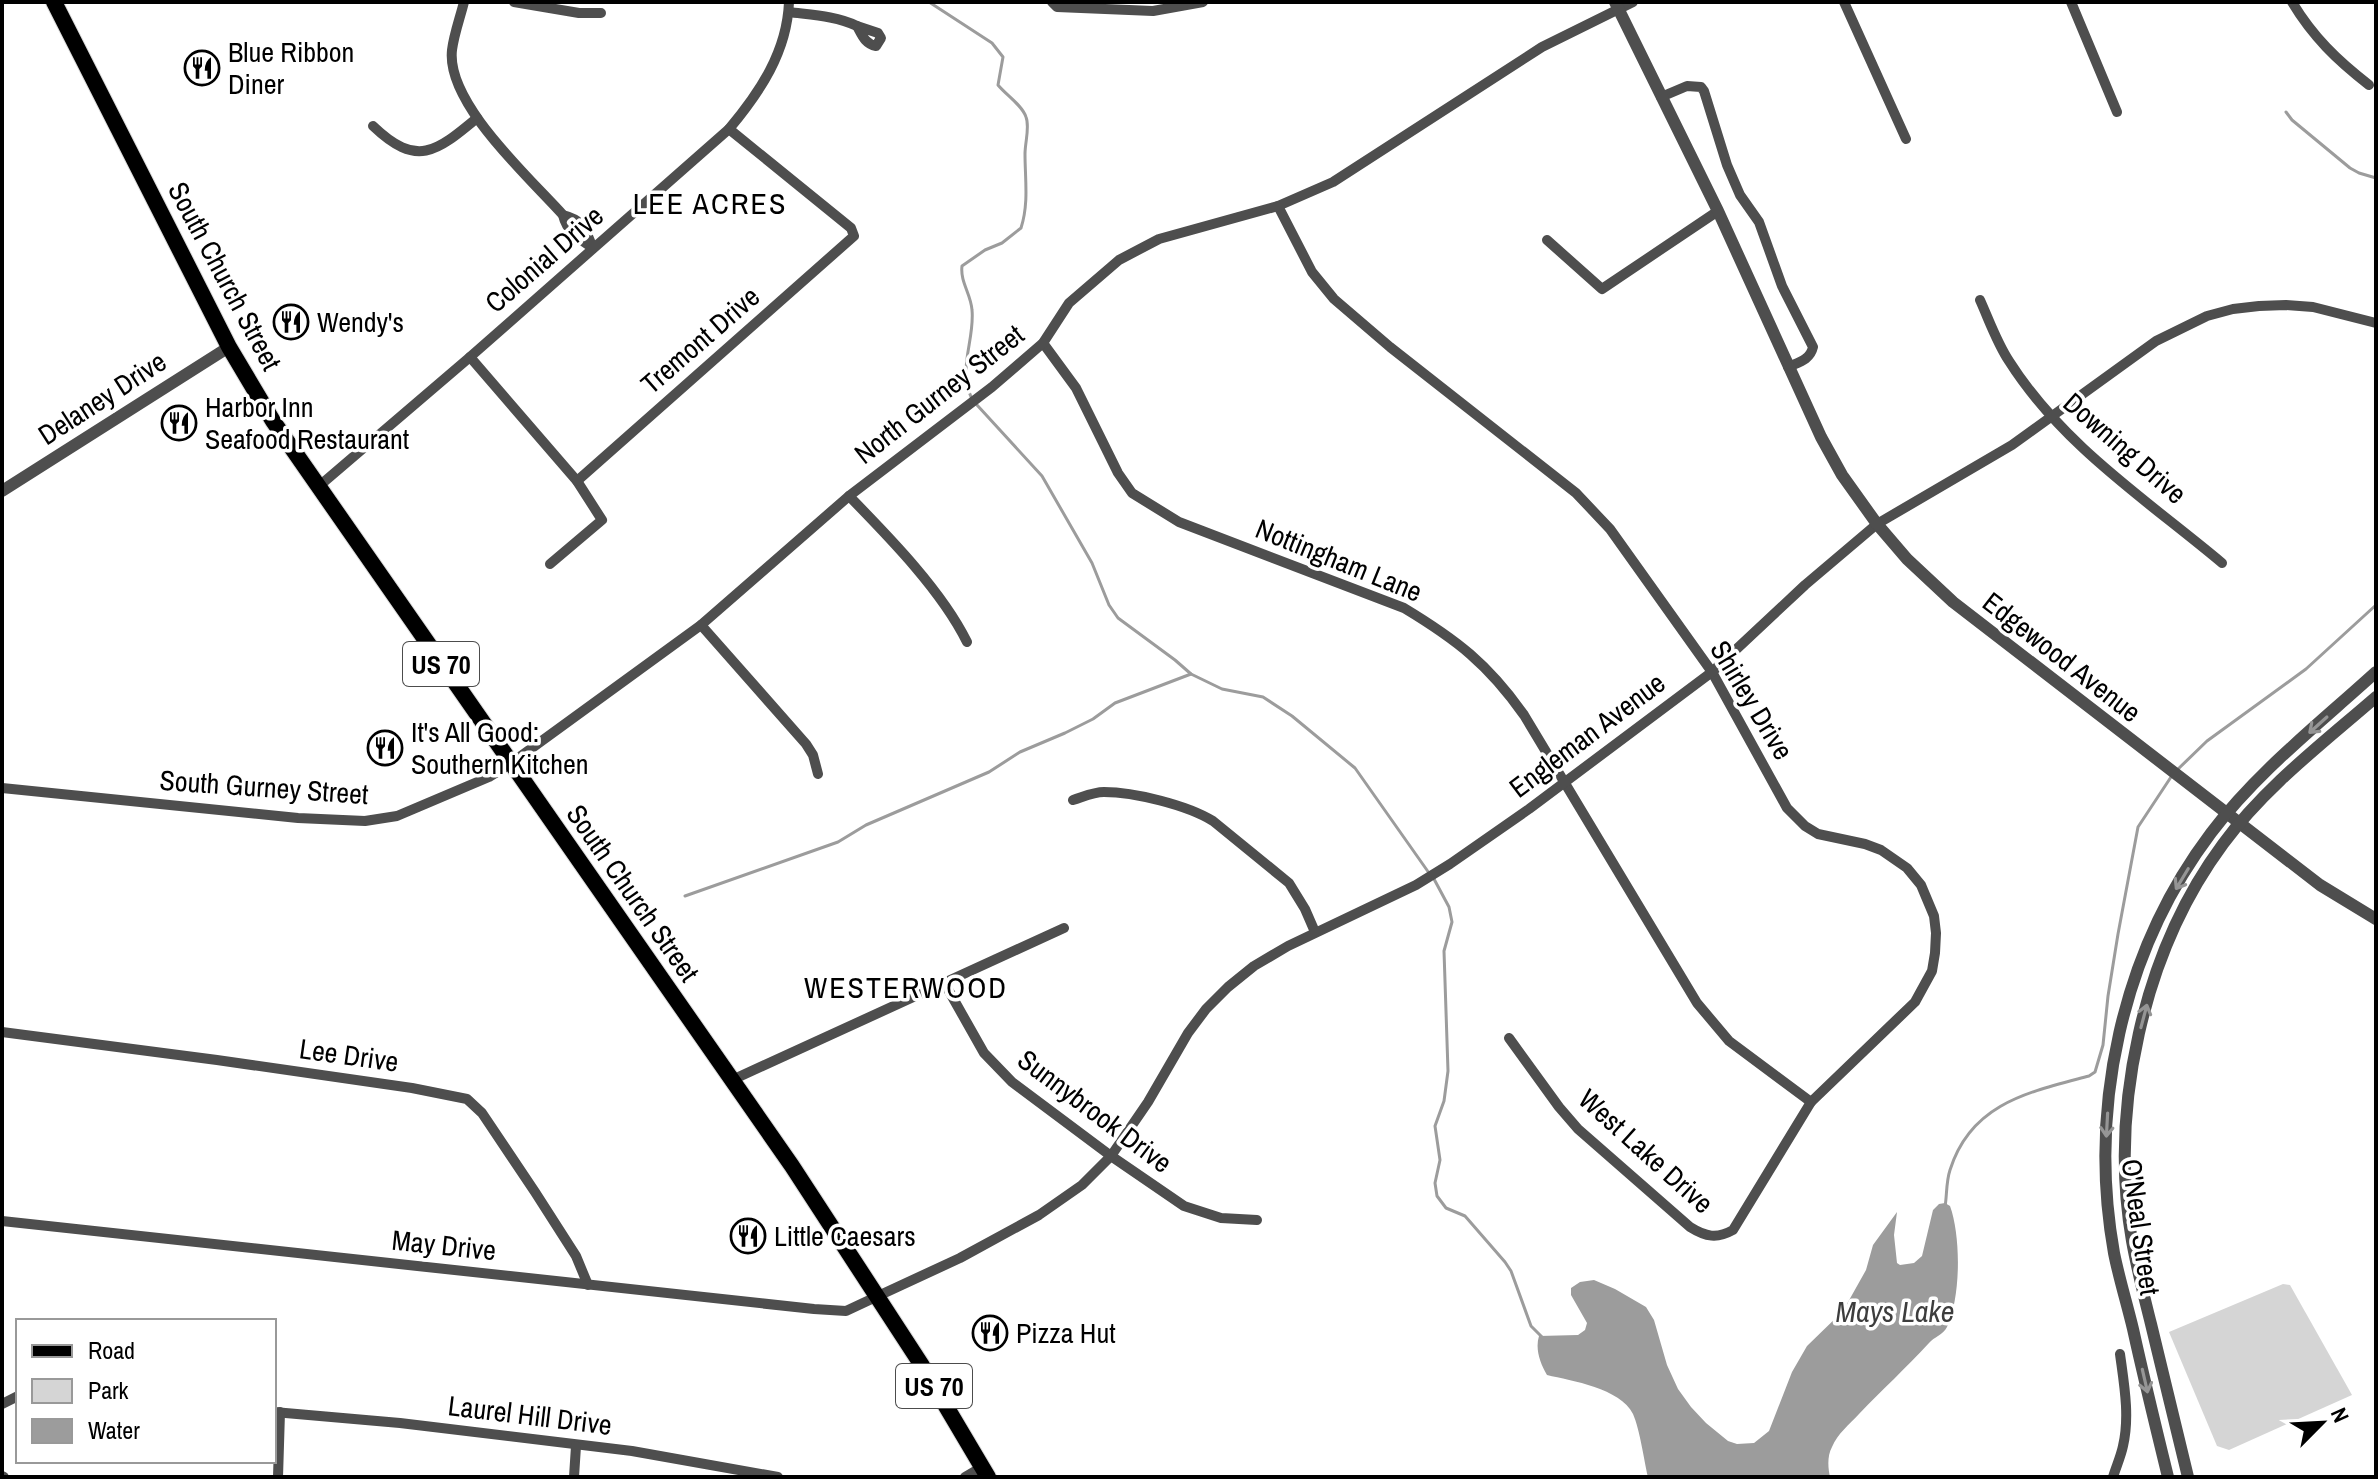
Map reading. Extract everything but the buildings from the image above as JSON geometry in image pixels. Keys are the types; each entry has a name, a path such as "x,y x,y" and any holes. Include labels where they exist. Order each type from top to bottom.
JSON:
{"main road":[{"name":"South Church Street","path":"54,2 229,347 276,425 792,1166 921,1364 985,1472"}],"street":[{"path":"464,2 452,52 454,75 461,94 477,118 563,215 566,225 576,237 593,248"},
{"path":"514,2 579,13 601,13"},
{"path":"1052,2 1057,7 1138,11 1203,2"},
{"name":"North Gurney Street","path":"510,764 701,625 849,496 992,387 1043,343 1069,303 1119,260 1179,232 1278,206 1333,182 1542,47 1616,5 1633,2"},
{"path":"1844,2 1906,139"},
{"path":"2071,2 2117,112"},
{"path":"2292,2 2308,29 2369,85"},
{"name":"Edgewood Avenue","path":"1616,5 1718,211 1821,437 1840,471 1877,524 1907,559 1953,602 2239,825 2320,885 2376,919"},
{"path":"789,7 857,26"},
{"name":"Colonial Drive","path":"318,487 729,129 768,76 780,51 789,7"},
{"path":"1661,97 1687,86 1701,87 1704,91 1727,165 1740,195 1759,222 1782,286 1813,347 1807,359 1788,367"},
{"path":"373,126 390,142 424,152 438,148 477,118"},
{"name":"Tremont Drive","path":"577,481 854,236 851,228 729,129"},
{"name":"Shirley Drive","path":"1278,206 1312,272 1334,299 1595,511 1712,672 1787,808 1818,834 1865,844 1893,858 1907,868 1921,885 1934,916 1936,933 1932,971 1915,1002 1811,1102 1733,1230"},
{"path":"1547,240 1602,289 1718,211"},
{"name":"Downing Drive","path":"1980,300 2007,359 2051,418 2103,466 2222,563"},
{"name":"Engleman Avenue","path":"878,1296 960,1258 1039,1215 1082,1185 1111,1156 1206,1009 1254,966 1439,871 1712,672 1805,585 1877,524 1980,465 2051,418 2156,341 2207,316 2233,309 2286,305 2313,307 2376,323"},
{"name":"Nottingham Lane","path":"1043,343 1076,388 1118,473 1132,493 1179,522 1404,608 1438,628 1496,677 1524,715 1697,1003 1729,1041 1811,1102"},
{"name":"Delaney Drive","path":"2,491 229,347"},
{"path":"470,357 577,481 602,520 550,564"},
{"path":"849,496 884,532 955,618 967,642"},
{"path":"701,625 806,744 813,755 818,774"},
{"name":"O'Neal Street","path":"2168,1477 2115,1254 2106,1180 2108,1105 2121,1027 2131,989 2161,915 2210,835 2267,772 2376,672"},
{"name":"O'Neal Street","path":"2188,1477 2132,1241 2125,1179 2125,1136 2135,1050 2167,945 2192,890 2224,842 2293,768 2376,697"},
{"name":"South Gurney Street","path":"2,788 298,818 365,821 397,816 489,777 510,764"},
{"path":"1073,800 1107,792 1178,805 1201,814 1289,883 1315,932"},
{"path":"732,1080 1064,928"},
{"name":"Sunnybrook Drive","path":"945,984 984,1053 1012,1082 1184,1206 1221,1218 1257,1220"},
{"name":"Lee Drive","path":"2,1032 225,1061 467,1099 482,1113 535,1192 576,1256 588,1285"},
{"name":"West Lake Drive","path":"1509,1038 1578,1129 1690,1227 1715,1237 1733,1230"},
{"name":"May Drive","path":"2,1221 832,1310 846,1311 878,1296"},
{"path":"2113,1477 2123,1447 2125,1428 2126,1400 2120,1354"},
{"path":"277,1412 278,1477"},
{"name":"Laurel Hill Drive","path":"277,1412 400,1423 632,1451 778,1477"},
{"path":"574,1477 576,1446"},
{"path":"965,1477 985,1472"}],"green space":[{"path":"2283,1284 2290,1285 2352,1395 2229,1450 2217,1446 2169,1332"}],"water":[{"name":"Mays Lake","path":"1945,1203 1950,1206 1954,1219 1958,1266 1955,1300 1947,1327 1841,1433 1829,1454 1830,1477 1648,1477 1640,1436 1627,1405 1594,1387 1547,1375 1542,1366 1538,1351 1539,1336 1578,1335 1585,1330 1587,1323 1571,1295 1571,1288 1580,1282 1594,1280 1646,1307 1654,1320 1667,1365 1678,1389 1706,1423 1728,1441 1754,1443 1769,1431 1792,1372 1807,1346 1843,1311 1866,1270 1873,1245 1897,1212 1894,1235 1897,1263 1914,1263 1922,1256 1933,1210"}],"waterway":[{"path":"929,2 992,43 1003,57 998,85 1021,108 1027,121 1026,200 1021,228 962,266 972,310 966,366 972,399"},
{"path":"2286,112 2350,168 2376,178"},
{"path":"977,405 1042,476 1092,563 1109,605 1118,618 1191,674 1222,689 1263,697 1292,716 1355,768 1429,873"},
{"path":"2176,771 2207,741 2306,669 2376,605"},
{"path":"685,896 838,842 866,825 989,772 1020,752 1093,719 1115,703 1191,674"},
{"path":"1945,1207 1949,1175 1960,1147 1972,1129 1987,1115 2024,1095 2095,1072 2103,1045 2108,996 2138,827 2171,777"},
{"path":"1434,879 1449,907 1452,922 1444,951 1448,1071 1444,1101 1435,1126 1440,1160 1435,1183 1437,1196 1446,1208 1465,1216 1505,1262 1531,1326 1543,1338"}],"place":[{"name":"Blue Ribbon Diner","path":"202,68"},
{"name":"Wendy's","path":"291,322"},
{"name":"Harbor Inn Seafood Restaurant","path":"179,423"},
{"name":"It's All Good: Southern Kitchen","path":"385,748"},
{"name":"Little Caesars","path":"748,1236"},
{"name":"Pizza Hut","path":"990,1333"}],"district":[{"name":"LEE ACRES","path":"710,203"},
{"name":"WESTERWOOD","path":"906,987"}]}
